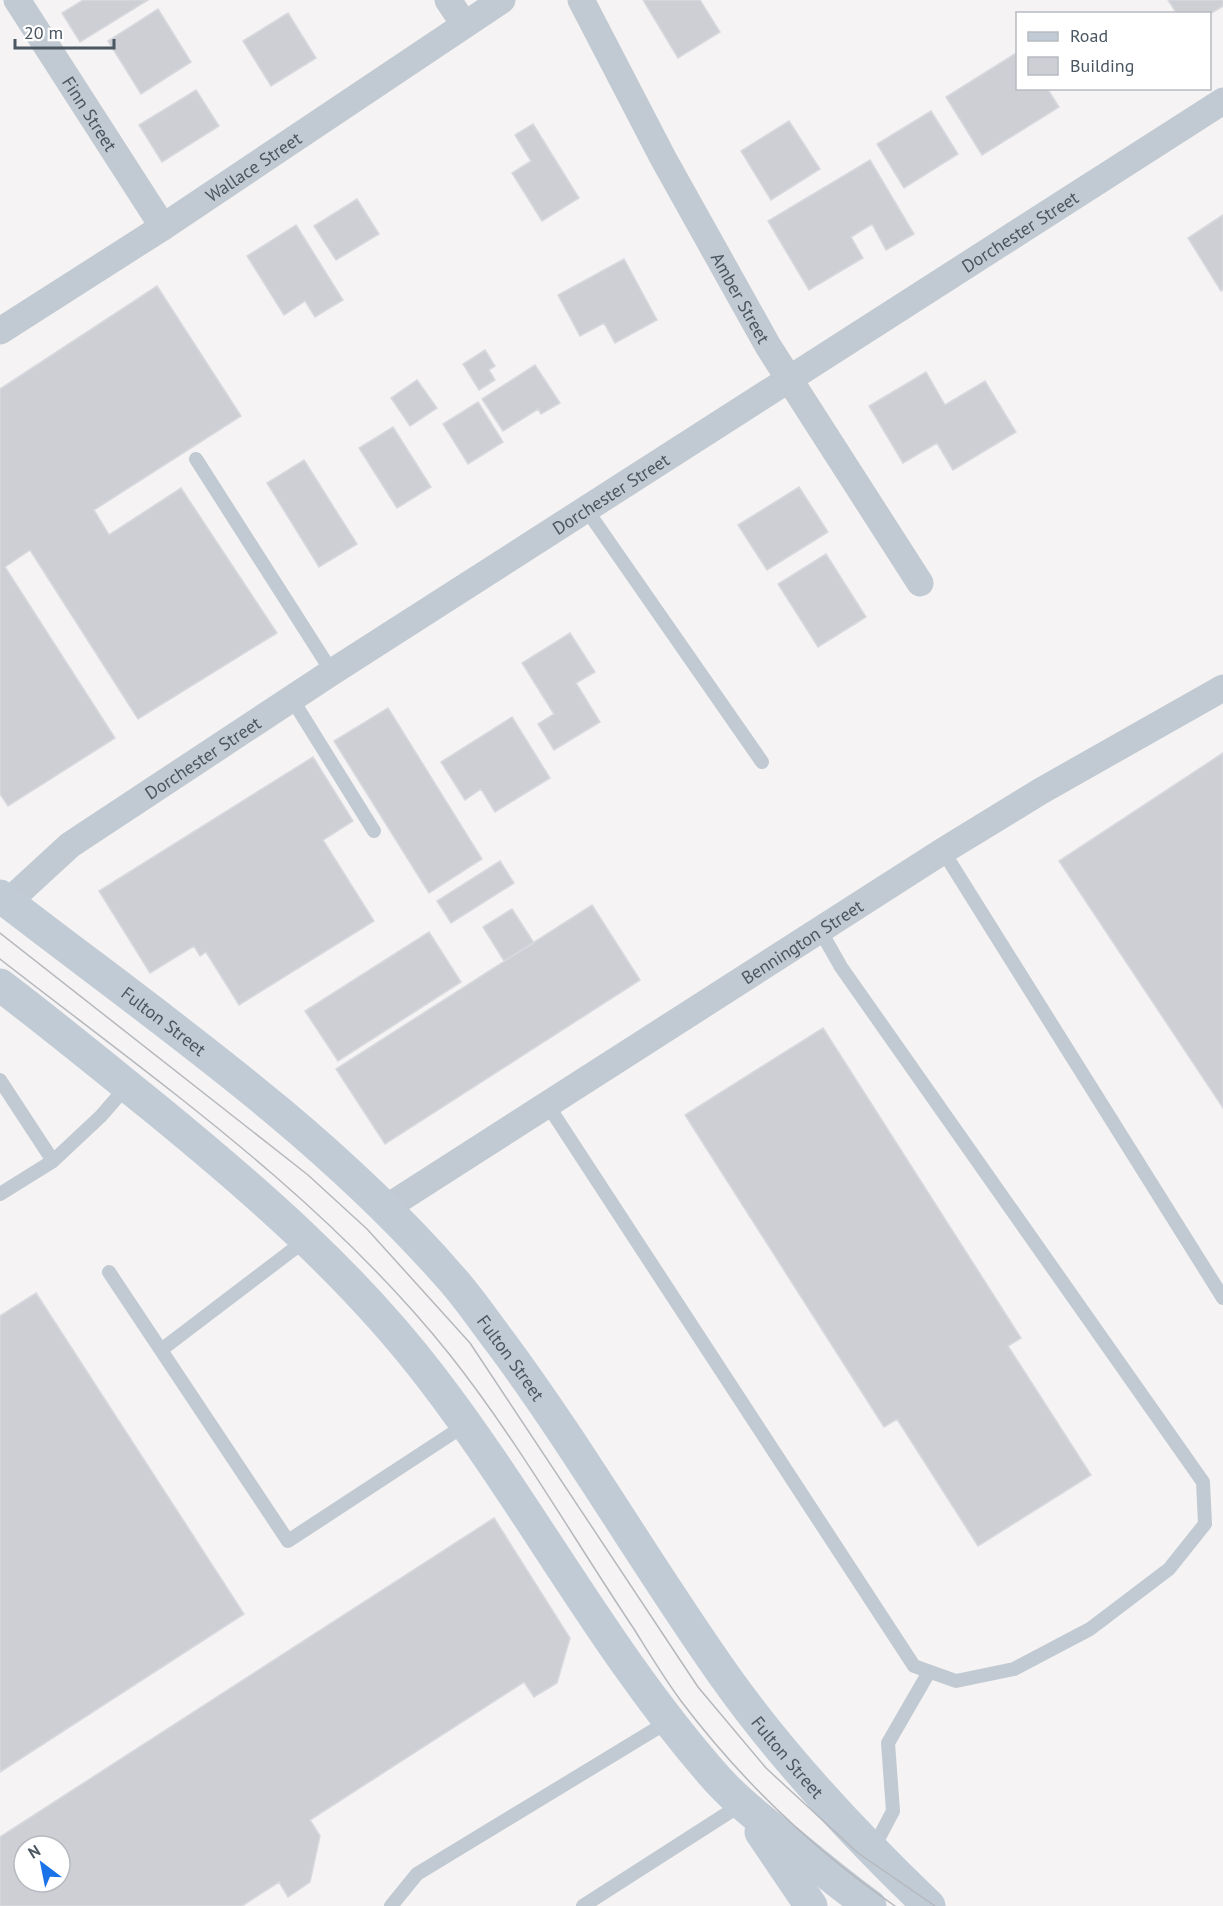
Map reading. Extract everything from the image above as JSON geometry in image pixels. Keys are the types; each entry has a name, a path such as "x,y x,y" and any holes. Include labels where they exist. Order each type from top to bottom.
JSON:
{"main road":[{"name":"Fulton Street","path":"4,899 253,1091 328,1153 386,1208 452,1279 534,1388 734,1689 769,1734 872,1851 929,1906"},
{"path":"0,985 222,1163 307,1239 390,1328 432,1377 609,1640 669,1721 742,1804 812,1906"},
{"path":"742,1804 870,1906"}],"street":[{"name":"Finn Street","path":"17,0 163,227"},
{"path":"448,0 464,24"},
{"name":"Wallace Street","path":"0,331 163,227 502,0"},
{"name":"Amber Street","path":"581,0 663,158 788,379 920,583"},
{"name":"Dorchester Street","path":"4,899 70,845 332,672 1223,100"},
{"name":"Bennington Street","path":"386,1208 943,851 1041,791 1223,688"}],"lane":[{"path":"196,459 332,672"},
{"path":"586,509 762,762"},
{"path":"292,699 374,831"},
{"path":"943,851 1223,1298"},
{"path":"547,1104 625,1227 914,1666 956,1681 1014,1669 1090,1629 1168,1569 1205,1524 1203,1482 857,989 820,930"},
{"path":"0,1080 53,1161"},
{"path":"0,1194 53,1161 101,1116 127,1086"},
{"path":"161,1350 307,1239"},
{"path":"110,1272 288,1541 465,1425"},
{"path":"872,1851 893,1811 888,1743 929,1672"},
{"path":"390,1906 417,1874 669,1721"},
{"path":"584,1906 742,1804"}],"building":[{"path":"83,0 148,0 80,42 62,13"},
{"path":"643,0 700,0 720,32 678,58"},
{"path":"1168,0 1223,0 1223,6 1211,13 1176,12"},
{"path":"158,9 191,62 141,94 108,41"},
{"path":"288,13 316,58 271,86 243,41"},
{"path":"1016,53 1016,90 1048,90 1059,107 982,155 946,97"},
{"path":"196,90 219,126 162,162 139,125"},
{"path":"931,111 958,154 904,188 877,144"},
{"path":"789,121 820,169 771,200 741,151"},
{"path":"533,124 579,198 542,221 512,173 531,161 515,135"},
{"path":"870,160 914,234 886,250 872,224 851,237 863,258 809,290 768,221"},
{"path":"357,199 379,234 336,260 314,226"},
{"path":"1223,215 1223,289 1221,291 1188,238"},
{"path":"296,225 343,300 315,317 305,301 284,315 247,256"},
{"path":"624,259 657,320 615,343 604,323 580,336 558,295"},
{"path":"157,286 241,416 94,510 109,535 181,488 277,633 138,719 30,550 5,567 115,738 8,806 0,794 0,389"},
{"path":"485,350 495,366 489,370 495,380 479,390 463,364"},
{"path":"535,365 560,403 541,414 538,409 503,431 482,399"},
{"path":"926,372 945,405 985,381 1016,432 953,470 937,443 903,463 869,406"},
{"path":"417,380 437,408 410,426 391,398"},
{"path":"478,402 503,442 468,464 443,424"},
{"path":"393,427 431,487 397,508 359,448"},
{"path":"304,460 357,544 319,567 267,483"},
{"path":"799,487 828,532 767,570 738,525"},
{"path":"826,554 866,617 818,647 778,584"},
{"path":"570,633 595,672 576,683 600,722 554,750 538,724 554,714 522,663"},
{"path":"388,708 482,859 429,893 334,741"},
{"path":"512,717 550,778 495,812 481,789 465,800 441,762"},
{"path":"1223,753 1223,1108 1059,861"},
{"path":"313,757 353,821 323,840 374,921 239,1005 206,952 200,956 194,946 150,973 99,891"},
{"path":"500,861 514,883 451,923 437,901"},
{"path":"592,905 640,980 385,1144 336,1069"},
{"path":"512,909 534,943 504,961 483,927"},
{"path":"429,932 461,982 338,1061 305,1011"},
{"path":"823,1028 1021,1338 1008,1346 1091,1475 978,1546 897,1419 884,1427 685,1115"},
{"path":"36,1293 244,1614 0,1772 0,1316"},
{"path":"494,1518 570,1638 557,1683 534,1697 524,1682 310,1820 320,1836 310,1882 288,1897 279,1882 242,1906 0,1906 0,1837"}],"tram line":[{"path":"0,933 308,1175 367,1229 470,1343 698,1687 766,1768 858,1853 935,1906"},
{"path":"0,959 237,1144 349,1244 401,1298 450,1355 499,1421 663,1674 704,1730 753,1785 807,1837 895,1906"}]}
